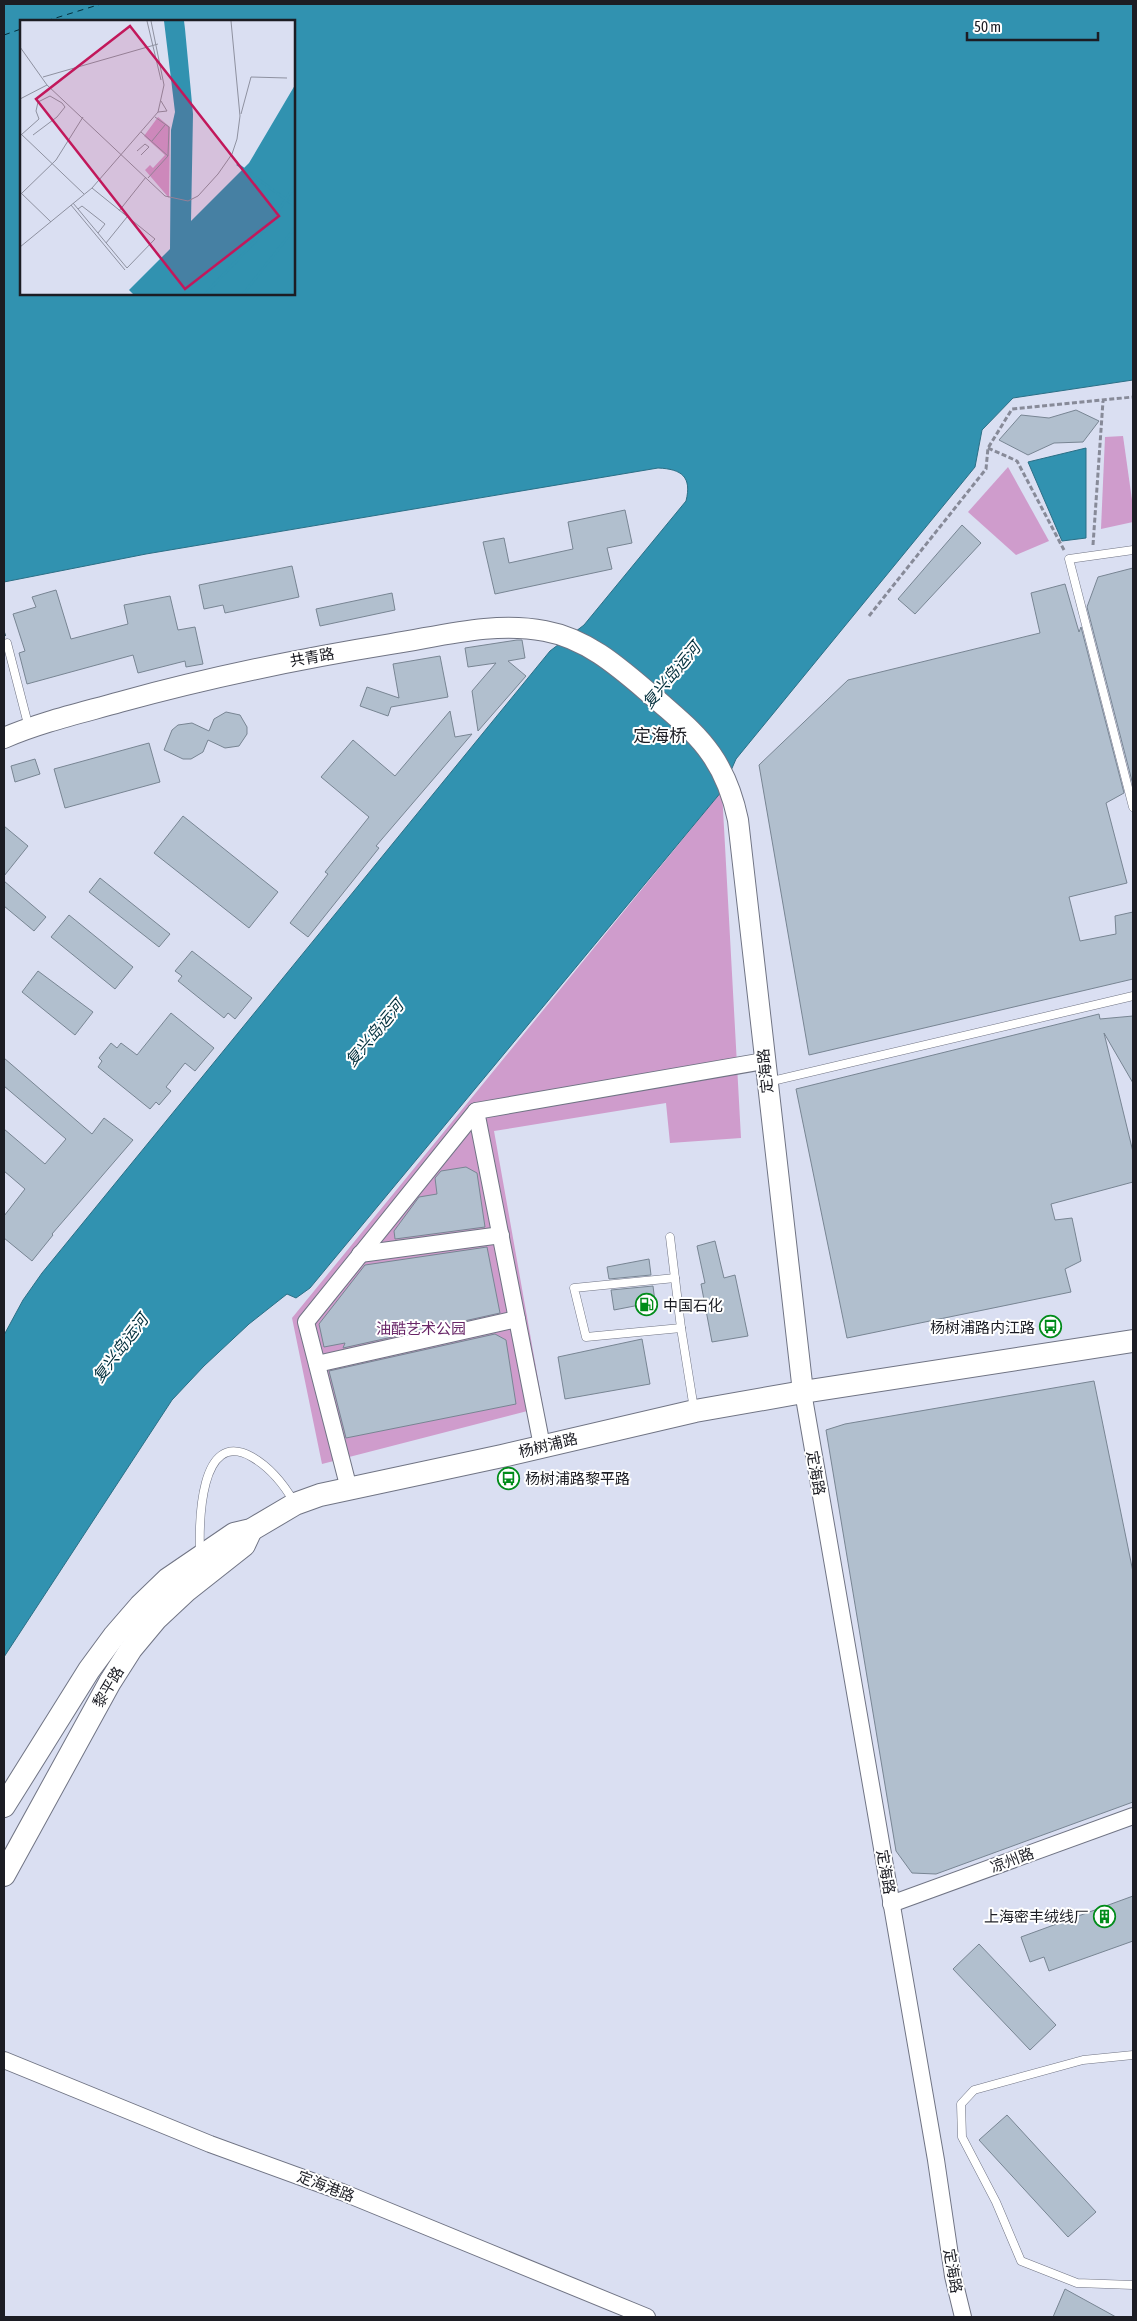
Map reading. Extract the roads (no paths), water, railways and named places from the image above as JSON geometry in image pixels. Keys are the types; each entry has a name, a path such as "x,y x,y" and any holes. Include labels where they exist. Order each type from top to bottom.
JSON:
{"main road":[{"name":"杨树浦路","path":"295,1504 349,1489 695,1411 803,1392 1133,1341"},
{"name":"黎平路","path":"4,1806 89,1670 114,1636 140,1606 168,1580 244,1545 251,1530 295,1504"},
{"name":"黎平路","path":"4,1874 106,1690 131,1649 206,1564"}],"street":[{"name":"共青路","path":"4,738 29,729 208,678 309,657 488,628 523,627 547,631 582,643 618,667"},
{"name":"定海路","path":"618,667 682,722 712,754 733,797 738,820 766,1082 803,1392 936,2160 953,2276 963,2317"},
{"path":"349,1489 306,1322 476,1111 764,1061"},
{"path":"476,1111 542,1446"},
{"path":"360,1254 500,1235"},
{"path":"316,1364 517,1319"},
{"name":"凉州路","path":"892,1904 1133,1816"},
{"name":"定海港路","path":"4,2060 210,2144 360,2199 647,2317"}],"lane":[{"path":"1133,550 1069,559 1133,807"},
{"path":"8,642 29,729"},
{"path":"766,1082 1133,996"},
{"path":"670,1237 681,1328 695,1411"},
{"path":"675,1278 574,1288 586,1337 681,1328"},
{"path":"206,1564 202,1497 213,1466 226,1454 231,1451 245,1453 259,1461 284,1484 295,1504"},
{"path":"1133,2055 1083,2060 974,2090 961,2104 962,2138 996,2202 1021,2260 1076,2283 1133,2285"}],"water":[{"name":"复兴岛运河","path":"4,4 1133,4 1133,380 1013,398 982,430 975,467 736,759 722,791 310,1288 296,1298 287,1294 249,1324 204,1366 172,1400 4,1657 4,1335 23,1300 42,1273 550,651 584,625 686,501 688,486 686,480 679,473 673,470 658,468 146,554 4,582"},
{"path":"1086,448 1086,538 1062,541 1028,462"}],"place":[{"name":"中国石化","path":"647,1305"},
{"name":"杨树浦路内江路","path":"1051,1327"},
{"name":"杨树浦路黎平路","path":"509,1478"},
{"name":"上海密丰绒线厂","path":"1105,1916"}],"district":[{"name":"定海桥","path":"660,735"}],"park label":[{"name":"油酷艺术公园","path":"421,1328"}]}
